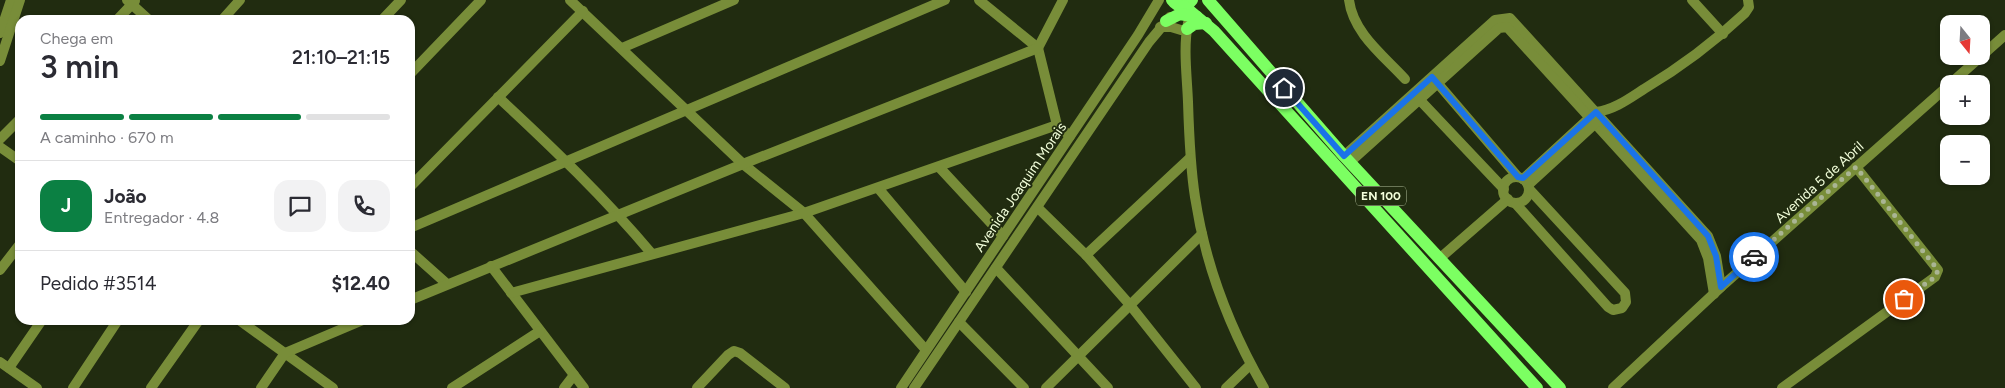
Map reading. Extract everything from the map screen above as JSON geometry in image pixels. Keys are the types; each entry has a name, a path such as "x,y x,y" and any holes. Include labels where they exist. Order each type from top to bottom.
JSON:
{"main road":[{"name":"EN 100","path":"1208,0 1347,159 1560,388"},
{"name":"EN 100","path":"1189,9 1537,388"},
{"path":"1163,24 1189,9 1194,24 1184,30"}],"street":[{"path":"0,33 11,0"},
{"path":"15,15 20,0"},
{"path":"226,15 240,0"},
{"path":"387,15 401,0"},
{"path":"415,69 481,0"},
{"path":"570,0 742,164 804,213 926,350"},
{"path":"622,48 734,0"},
{"path":"415,226 945,0"},
{"path":"980,0 1038,48 1057,125 1070,136"},
{"path":"415,298 742,164 1038,48 1063,0"},
{"name":"Avenida Joaquim Morais","path":"901,388 1159,0"},
{"path":"1349,0 1359,29 1405,79"},
{"path":"1692,0 1723,34"},
{"path":"1525,182 1598,117 1672,72 1723,34 1745,13 1749,7 1748,0"},
{"path":"121,15 132,1 145,15"},
{"path":"1189,9 1184,30 1190,158 1202,234 1216,285 1232,327 1250,365 1264,388"},
{"path":"415,182 583,11"},
{"path":"0,61 15,15"},
{"path":"1347,159 1435,80 1510,18 1598,117 1701,240 1717,291"},
{"path":"1163,24 1184,30"},
{"name":"Avenida Joaquim Morais","path":"915,387 1163,24"},
{"name":"Avenida 5 de Abril","path":"1959,75 2005,35"},
{"path":"1417,96 1504,189 1512,201 1608,307 1612,310 1622,308 1626,302 1625,293 1435,80"},
{"name":"Avenida 5 de Abril","path":"1606,388 1616,385 1717,291 1940,92"},
{"path":"498,97 567,160 618,214 652,254"},
{"path":"0,139 15,124"},
{"path":"511,293 804,213 1057,125"},
{"path":"0,147 15,158"},
{"path":"1086,255 1190,158"},
{"path":"939,167 1003,236"},
{"path":"1782,388 1935,277 1938,270 1856,167"},
{"path":"1504,189 1510,179 1525,182"},
{"path":"1439,259 1512,201 1524,200 1529,193 1525,182"},
{"path":"878,188 966,292"},
{"path":"1038,208 1086,255 1130,305 1196,388"},
{"path":"1046,388 1202,234"},
{"path":"0,270 15,250"},
{"path":"415,255 446,284"},
{"path":"491,266 584,388"},
{"path":"996,268 1108,388"},
{"path":"959,322 1024,388"},
{"path":"37,388 4,365 38,325"},
{"path":"74,388 115,325"},
{"path":"151,388 195,325"},
{"path":"246,325 333,388"},
{"path":"261,388 286,353 351,325"},
{"path":"452,388 540,331"},
{"path":"697,388 734,351 740,353 785,388"},
{"path":"1226,388 1250,365"},
{"path":"564,388 574,375"}],"way so far":[{"path":"1754,257 1856,167 1938,270 1935,277 1904,299"}],"route":[{"path":"1284,88 1344,156 1432,77 1518,177 1523,178 1596,112 1708,236 1716,256 1721,287 1754,257"}]}
